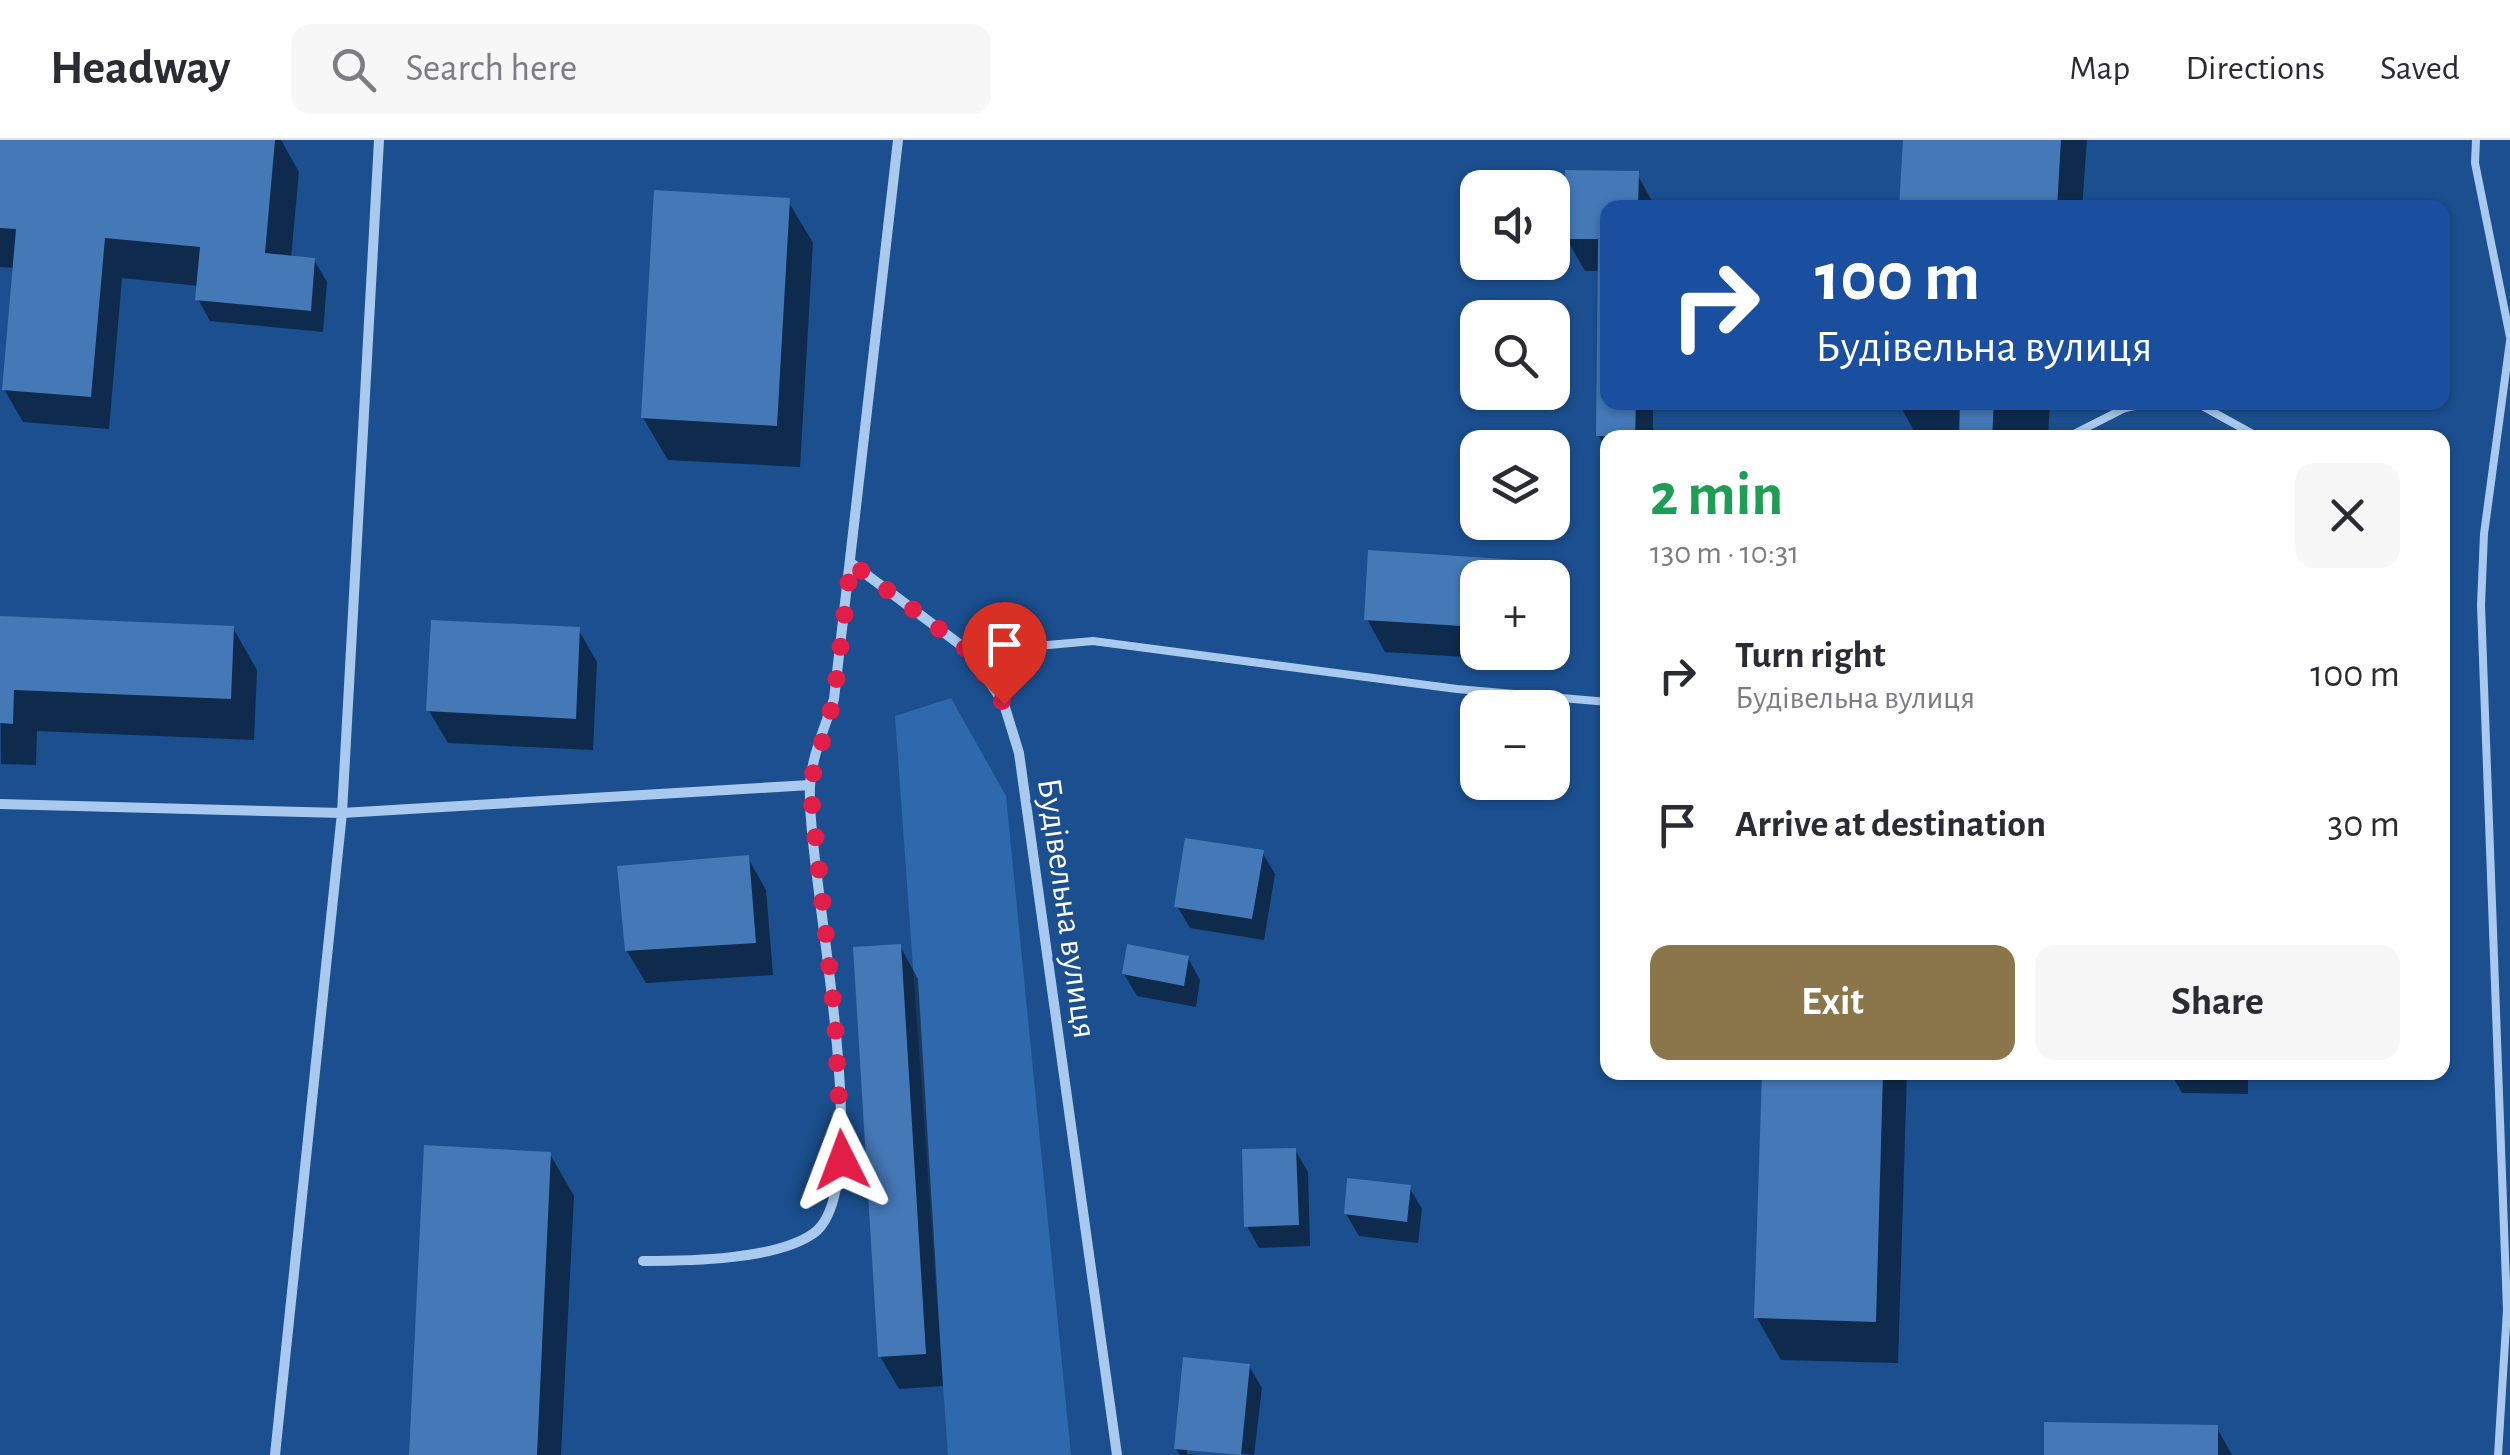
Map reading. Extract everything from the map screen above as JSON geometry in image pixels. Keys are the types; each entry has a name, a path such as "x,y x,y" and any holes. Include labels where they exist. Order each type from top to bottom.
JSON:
{"street":[{"path":"275,1455 342,813 379,140"},
{"path":"643,1262 788,1246 815,1233 832,1212 842,1160 835,1020 810,785 834,699 898,140"},
{"name":"Будівельна вулиця","path":"851,563 970,652 1004,704 1019,753 1117,1455"},
{"path":"0,804 342,813 810,785"}],"lane":[{"path":"2476,140 2476,163 2510,339 2484,534 2481,605 2507,1310 2498,1455"},
{"path":"2082,430 2121,410"},
{"path":"2210,410 2246,430"},
{"path":"970,652 1093,641 1457,688 1600,701"}],"shaded area":[{"path":"951,698 1006,796 1071,1455 948,1455 895,716"}],"building":[{"path":"0,140 275,140 265,253 315,258 311,311 195,300 200,247 105,238 91,397 2,390 16,229 0,228"},
{"path":"1903,140 2061,140 2057,200 1899,200"},
{"path":"1570,170 1639,171 1638,200 1600,200 1600,410 1636,410 1635,430 1600,430 1600,436 1596,436 1598,239 1570,239"},
{"path":"654,190 790,198 777,426 641,418"},
{"path":"1960,410 1994,410 1992,430 1959,430"},
{"path":"1368,550 1520,560 1460,560 1460,626 1364,620"},
{"path":"0,616 234,626 231,699 14,690 13,724 0,723"},
{"path":"431,620 580,627 576,719 426,711"},
{"path":"1185,838 1264,850 1252,919 1174,907"},
{"path":"749,855 756,943 625,951 617,866"},
{"path":"901,944 926,1354 878,1357 853,947"},
{"path":"1127,944 1189,956 1184,986 1122,974"},
{"path":"1762,1080 1883,1080 1876,1322 1754,1318"},
{"path":"424,1145 551,1152 537,1455 409,1455"},
{"path":"1296,1148 1299,1225 1244,1227 1242,1149"},
{"path":"1347,1178 1411,1185 1407,1222 1344,1214"},
{"path":"1183,1357 1250,1364 1241,1455 1174,1449"},
{"path":"2044,1422 2218,1425 2218,1455 2044,1455"}],"route":[{"path":"842,1160 835,1020 810,785 834,699 851,563 970,652 990,677 1004,704"}]}
